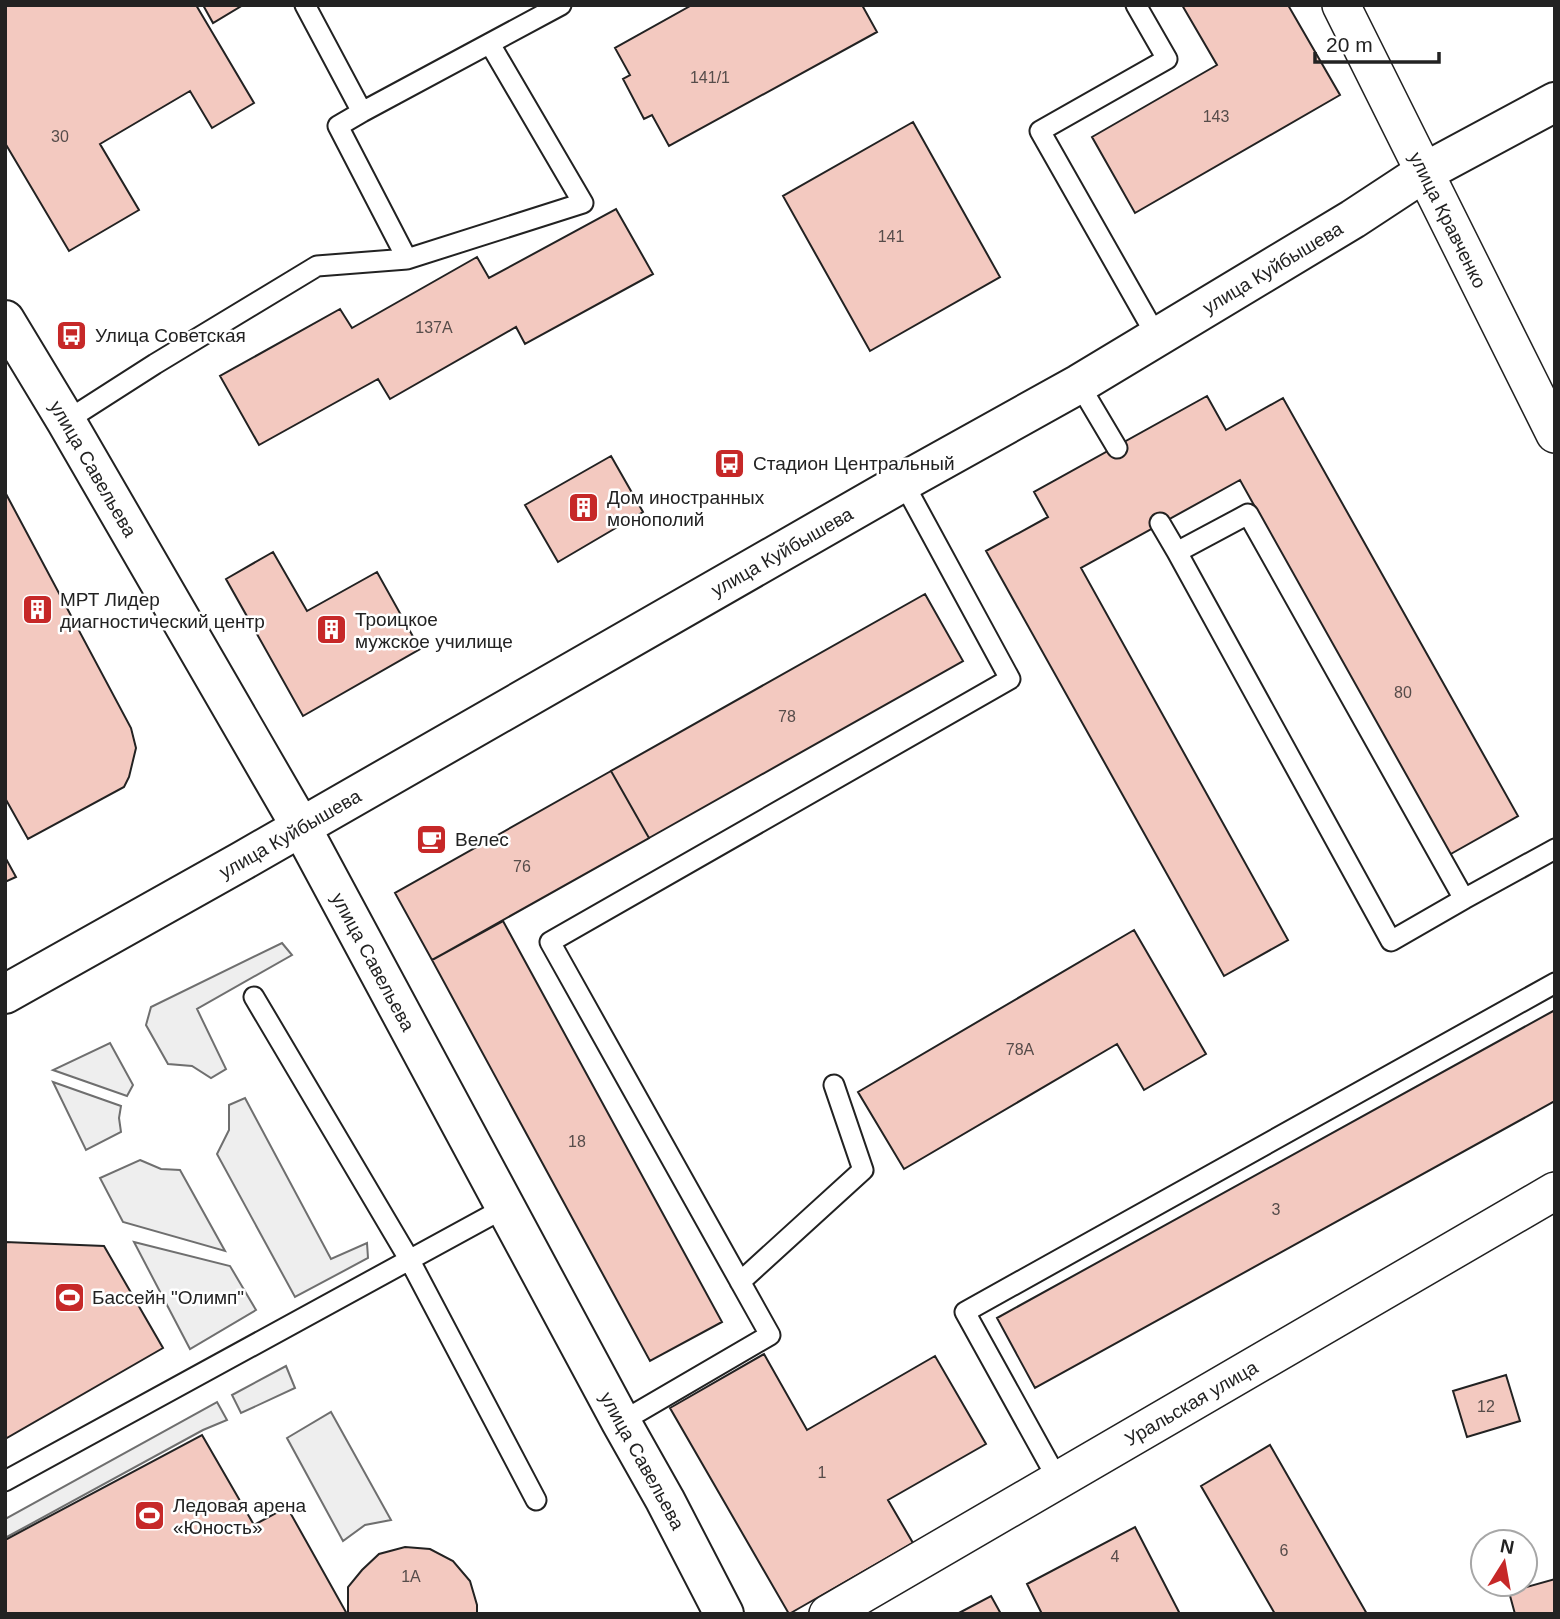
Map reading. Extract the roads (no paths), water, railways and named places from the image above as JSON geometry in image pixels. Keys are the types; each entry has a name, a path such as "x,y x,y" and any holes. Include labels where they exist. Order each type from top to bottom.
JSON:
{"main road":[{"name":"улица Куйбышева","path":"5,994 1079,384 1353,219 1423,173 1555,102"},
{"name":"улица Савельева","path":"5,320 301,827 724,1614"}],"street":[{"name":"улица Кравченко","path":"1341,5 1555,433"},
{"name":"Уральская улица","path":"828,1614 1555,1191"}],"lane":[{"path":"305,5 362,113"},
{"path":"407,260 338,125 561,5"},
{"path":"1136,5 1167,59 1040,131 1157,337"},
{"path":"66,421 317,266 407,260 583,203 490,44"},
{"path":"1079,384 1116,448"},
{"path":"621,1423 770,1335 550,942 1010,679 903,482"},
{"path":"1177,552 1248,514 1464,899"},
{"path":"1160,523 1391,941 1555,849"},
{"path":"1058,1480 965,1312 1555,983"},
{"path":"254,997 409,1259 536,1500"},
{"path":"740,1282 863,1170 834,1085"},
{"path":"5,1480 506,1207"}],"place":[{"name":"Улица Советская","path":"72,335"},
{"name":"Стадион Центральный","path":"730,463"},
{"name":"Дом иностранных монополий","path":"584,508"},
{"name":"МРТ Лидер диагностический центр","path":"37,610"},
{"name":"Троицкое мужское училище","path":"332,630"},
{"name":"Велес","path":"432,839"},
{"name":"Бассейн \"Олимп\"","path":"69,1297"},
{"name":"Ледовая арена «Юность»","path":"150,1516"}]}
